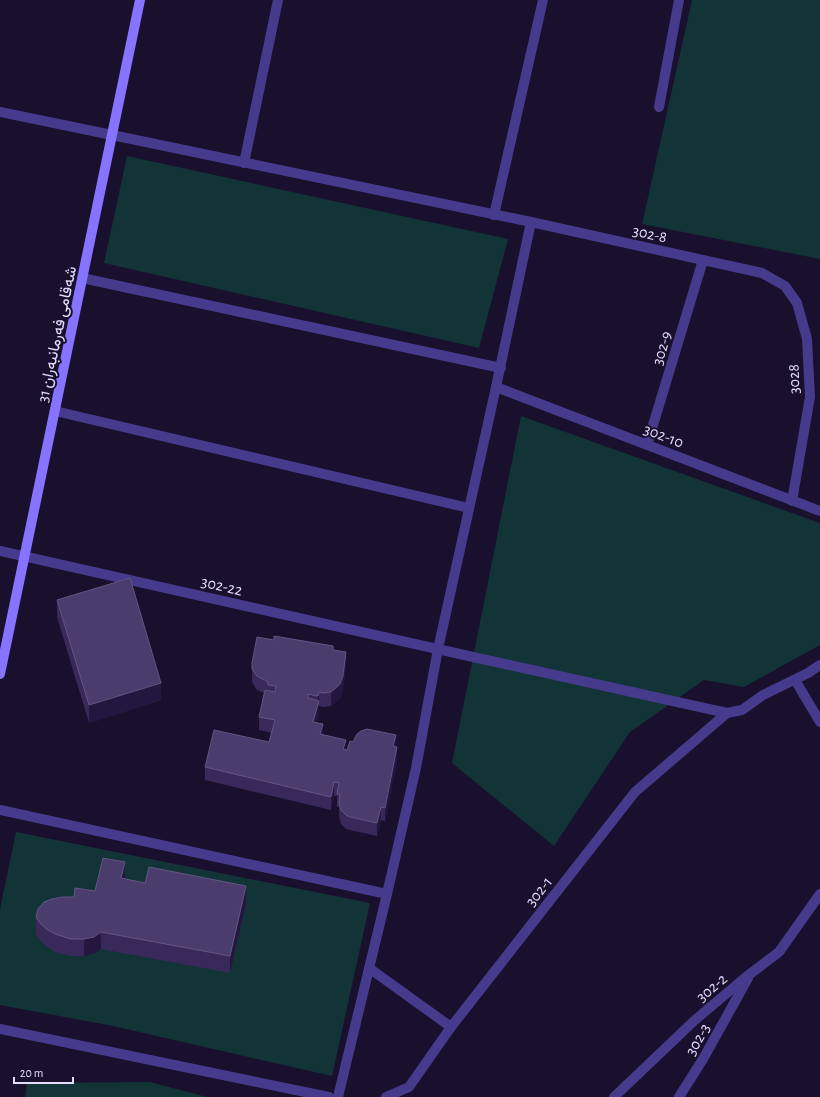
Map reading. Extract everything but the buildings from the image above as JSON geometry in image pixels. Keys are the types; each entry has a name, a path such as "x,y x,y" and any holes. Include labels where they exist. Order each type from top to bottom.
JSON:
{"main road":[{"name":"شەقامی فەرمانبەران 31","path":"0,674 140,0"}],"street":[{"path":"244,163 278,0"},
{"path":"494,215 542,0"},
{"path":"659,107 679,0"},
{"name":"302-8","path":"0,112 531,222 762,273"},
{"path":"338,1097 416,768 438,649 501,368 531,222"},
{"name":"302-9","path":"647,445 703,260"},
{"name":"3028","path":"762,273 785,286 797,303 807,339 810,397 792,500"},
{"path":"82,278 501,368"},
{"name":"302-10","path":"496,387 820,511"},
{"path":"55,411 469,508"},
{"name":"302-22","path":"0,551 727,712"},
{"path":"727,712 742,710 763,696 808,673 820,665"},
{"path":"795,680 820,722"},
{"name":"302-1","path":"386,1097 409,1087 451,1027 635,792 727,712"},
{"path":"0,810 387,894"},
{"name":"302-2","path":"614,1097 695,1020 751,973 779,952 820,894"},
{"path":"369,968 451,1027"},
{"name":"302-3","path":"679,1097 703,1059 751,973"},
{"path":"0,1029 329,1097"}],"green space":[{"path":"692,0 820,0 820,259 642,224"},
{"path":"127,156 508,239 479,348 104,263"},
{"path":"521,416 820,523 820,645 744,687 704,680 630,732 554,846 452,763"},
{"path":"16,832 370,903 332,1076 113,1026 0,1005 0,909"},
{"path":"150,1082 207,1097 25,1097 27,1083"}]}
